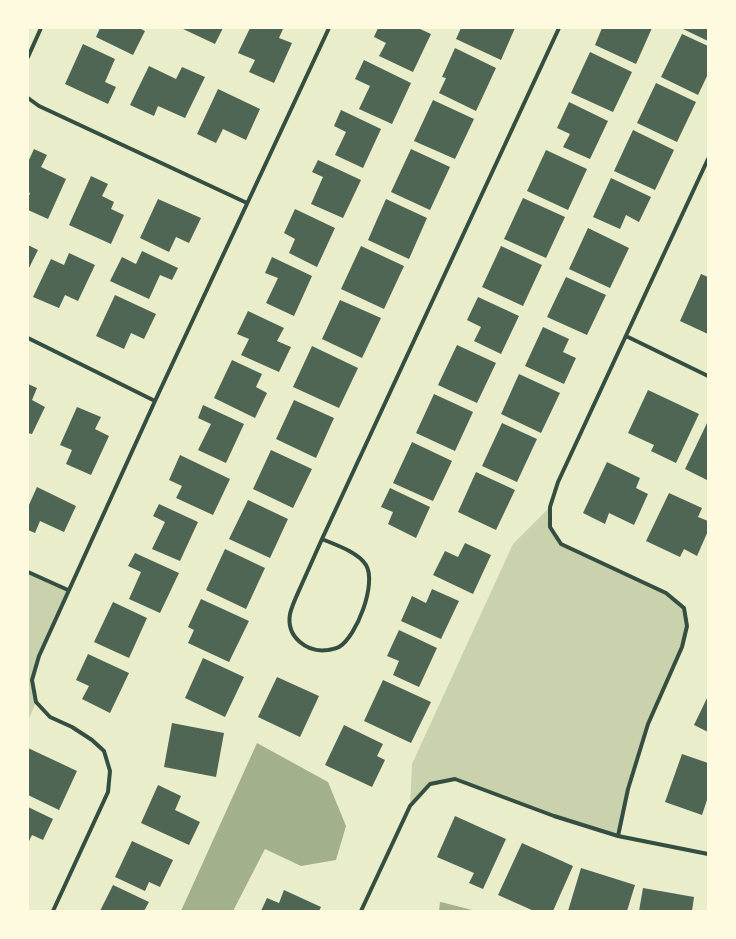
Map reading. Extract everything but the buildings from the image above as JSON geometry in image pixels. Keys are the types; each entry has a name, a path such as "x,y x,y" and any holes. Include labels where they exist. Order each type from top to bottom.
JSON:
{"street":[{"path":"28,57 41,28"},
{"path":"53,911 108,792 110,771 104,751 92,740 72,727 50,717 36,702 32,680 39,656 155,401 329,28"},
{"path":"322,539 352,552 366,564 370,574 366,600 361,616 351,634 343,644 337,648 323,651 306,647 299,642 293,634 290,626 290,615 295,600 322,539 558,28"},
{"path":"28,98 39,106 247,203"},
{"path":"618,836 628,789 648,724 682,647 688,626 684,608 666,593 562,544 550,527 550,507 558,482 708,159"},
{"path":"626,336 708,376"},
{"path":"28,338 155,401"},
{"path":"28,572 68,590"},
{"path":"361,911 410,806 430,784 455,779 554,816 618,836 708,854"}],"shaded area":[{"path":"550,507 550,527 561,544 666,593 684,608 687,626 682,647 648,724 628,789 618,836 554,816 455,779 430,784 410,806 412,764 513,544"},
{"path":"28,572 68,590 39,656 32,680 36,702 28,721"},
{"path":"257,743 328,782 346,826 336,860 301,866 265,849 233,911 181,911"},
{"path":"441,902 476,911 439,911"}]}
